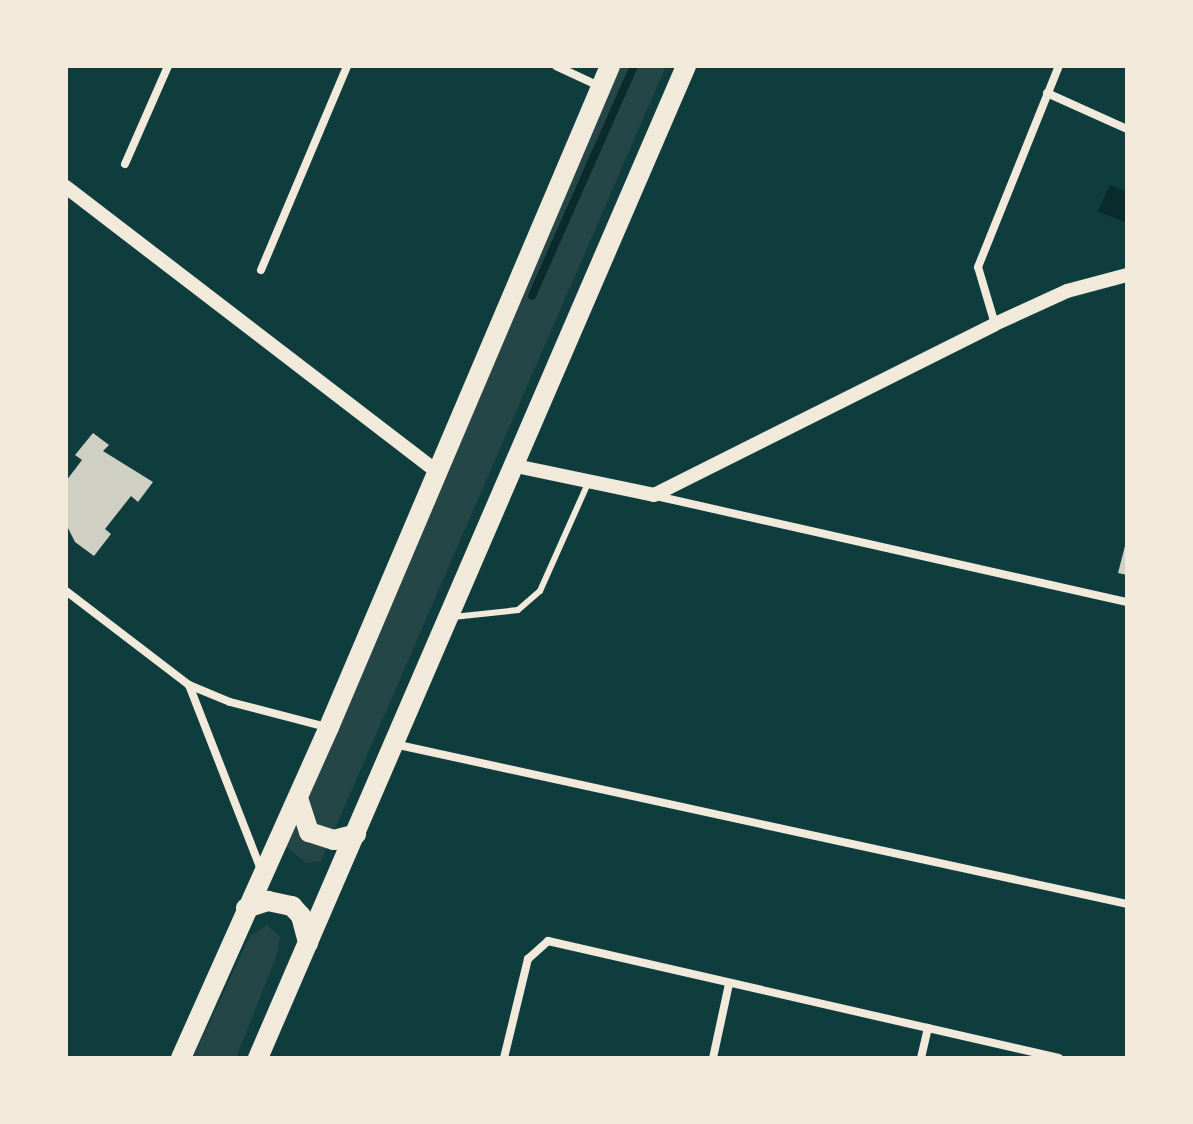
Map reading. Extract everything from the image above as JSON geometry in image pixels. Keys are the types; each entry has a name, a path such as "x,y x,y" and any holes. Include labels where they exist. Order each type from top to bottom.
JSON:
{"main road":[{"path":"181,1058 261,871 329,727 610,66"},
{"path":"258,1058 511,465 686,66"},
{"path":"298,798 309,832 334,840 356,834"},
{"path":"246,908 268,901 292,906 301,916 308,943"}],"street":[{"path":"125,164 168,66"},
{"path":"261,270 347,66"},
{"path":"556,66 601,87"},
{"path":"995,324 978,267 1059,66"},
{"path":"1047,93 1127,129"},
{"path":"66,187 437,472"},
{"path":"654,495 995,324 1067,291 1127,275"},
{"path":"511,465 1127,602"},
{"path":"66,591 189,685 230,702 329,727"},
{"path":"189,685 261,871"},
{"path":"394,744 1127,904"},
{"path":"504,1058 528,959 536,947 560,941 729,984 1059,1058"},
{"path":"713,1058 729,984"},
{"path":"921,1058 928,1028"}],"lane":[{"path":"445,618 518,610 540,591 588,482"}],"shaded area":[{"path":"615,66 666,66 321,861 306,863 283,844"},
{"path":"1110,185 1127,192 1127,223 1098,211"},
{"path":"267,925 280,937 278,952 236,1058 193,1058 250,936"}],"building":[{"path":"93,433 109,445 103,451 153,482 138,502 131,496 105,529 111,534 94,556 75,542 66,524 66,481 82,460 75,455"},
{"path":"1127,542 1127,575 1118,573"}],"waterway":[{"path":"532,296 634,66"}]}
